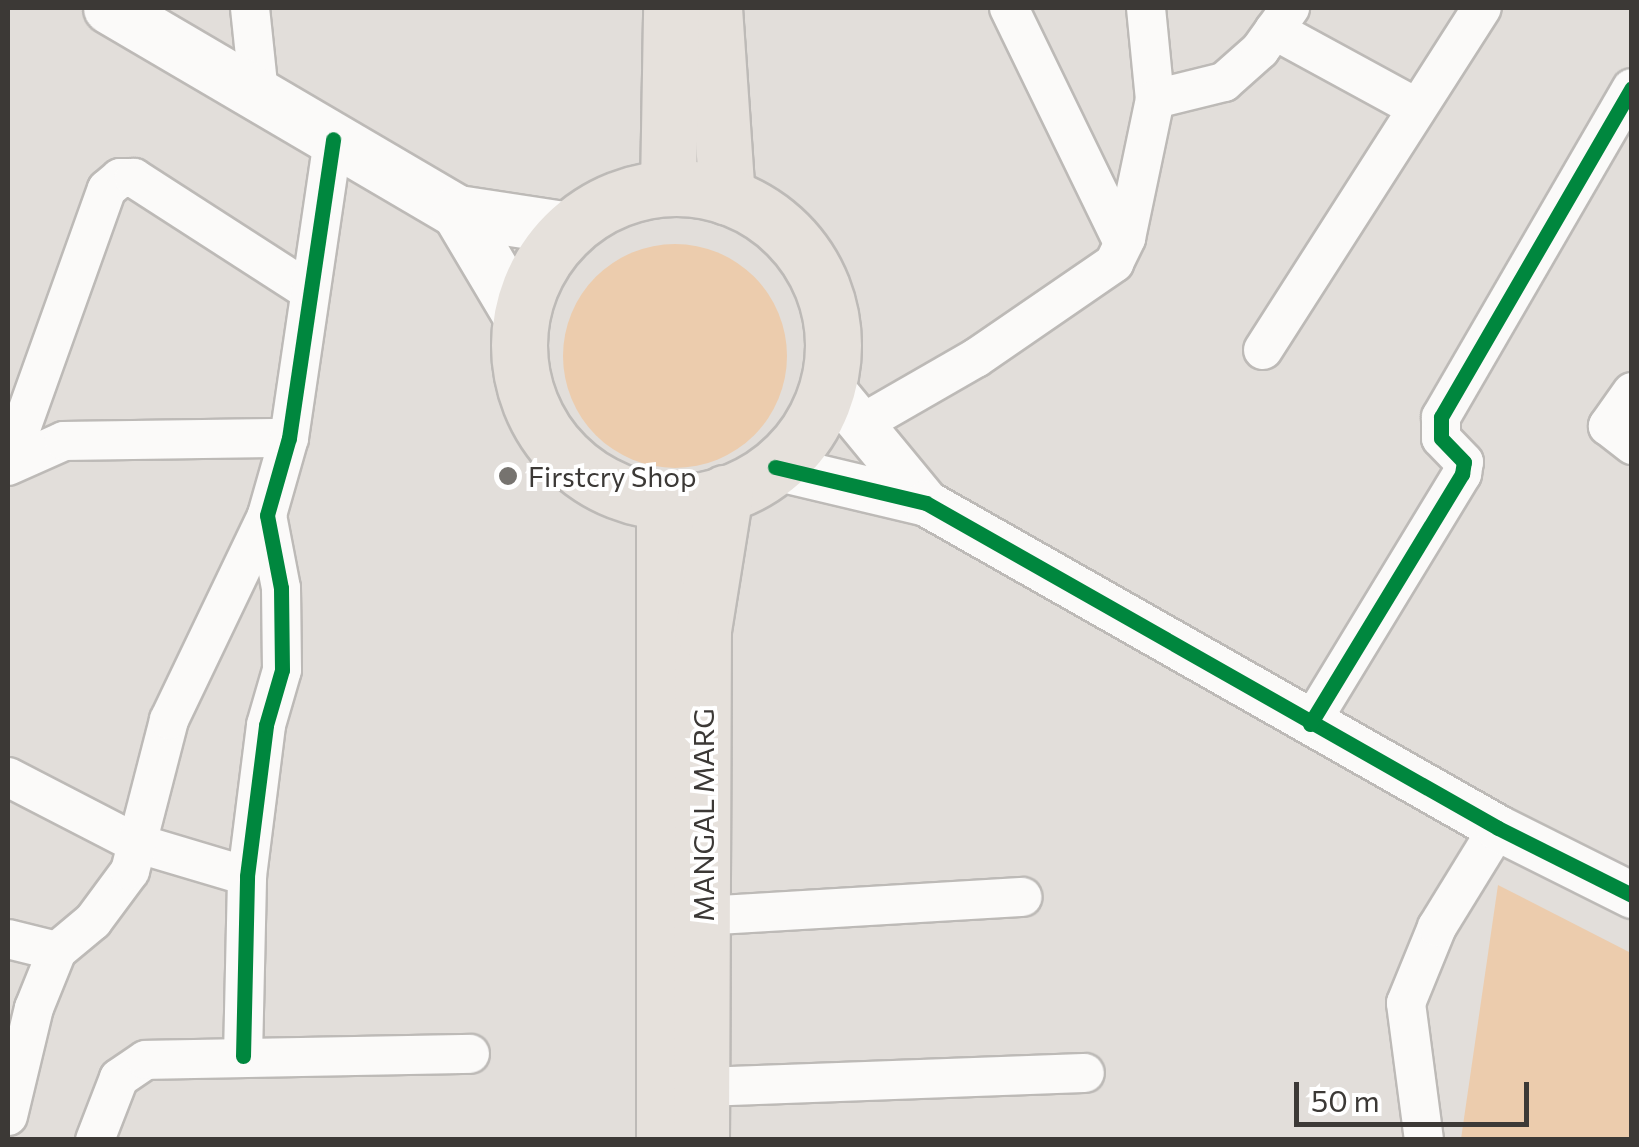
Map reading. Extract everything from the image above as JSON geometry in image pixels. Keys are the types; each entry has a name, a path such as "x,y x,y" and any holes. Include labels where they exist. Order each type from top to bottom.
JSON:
{"main road":[{"path":"110,8 458,212 570,230"},
{"path":"668,188 671,8"},
{"path":"714,8 727,197"},
{"path":"668,188 727,197 778,225 805,254 833,327 827,383 803,439 775,467 725,493 664,502 607,485 559,451 536,419 522,382 521,318 538,266 570,230 630,194 668,188"},
{"path":"458,212 521,318"},
{"name":"MANGAL MARG","path":"702,1114 703,630 725,493"},
{"name":"MANGAL MARG","path":"664,502 664,1140"}],"street":[{"path":"250,8 259,94"},
{"path":"1009,8 1123,243"},
{"path":"861,424 1083,288 1114,263 1123,243 1155,98 1146,8"},
{"path":"1262,350 1482,8"},
{"path":"1155,98 1224,82 1282,19 1417,108"},
{"path":"1310,724 1462,474 1464,462 1441,438 1441,417 1632,88"},
{"path":"8,1116 21,1006 57,951 115,897 136,843 169,720 267,515 289,438 333,139"},
{"path":"8,465 101,205 120,178 134,178 308,290"},
{"path":"827,383 926,503"},
{"path":"1632,392 1608,426 1632,445"},
{"path":"8,465 64,442 289,438"},
{"path":"775,467 926,503 1310,724 1498,828 1632,895"},
{"path":"243,1056 248,876 266,724 282,670 281,588 267,515"},
{"path":"8,777 136,843 248,876"},
{"path":"1424,1140 1406,1003 1436,927 1498,828"},
{"path":"702,916 1022,898"},
{"path":"8,939 57,951"},
{"path":"96,1140 120,1078 132,1064 243,1056 470,1054"},
{"path":"702,1114 1086,1072"}],"shaded area":[{"path":"675,244 718,252 754,277 779,313 787,356 779,399 754,435 718,460 675,468 632,460 596,435 571,399 563,356 571,313 596,277 632,252"},
{"path":"1498,885 1631,953 1631,1139 1461,1139"}],"cycle path":[{"path":"1310,724 1462,474 1464,462 1441,438 1441,417 1632,88"},
{"path":"243,1056 247,876 266,725 282,670 281,588 267,515 289,438 333,139"},
{"path":"775,467 926,503 1498,828 1632,895"}],"place":[{"name":"Firstcry Shop","path":"508,476"}]}
